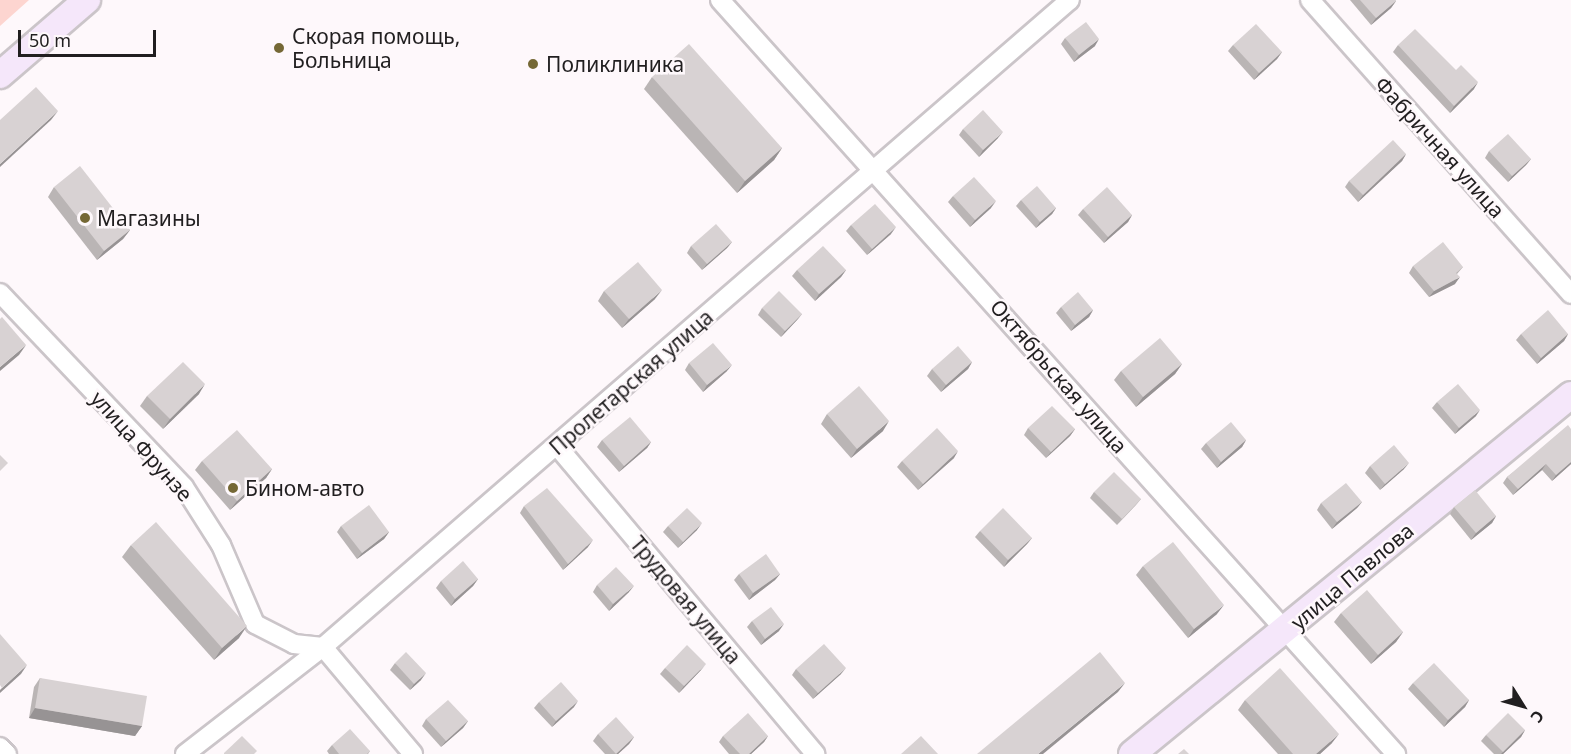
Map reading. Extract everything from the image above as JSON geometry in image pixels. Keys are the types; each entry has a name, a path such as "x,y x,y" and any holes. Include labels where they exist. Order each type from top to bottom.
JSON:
{"street":[{"path":"0,75 87,0"},
{"name":"Октябрьская улица","path":"720,0 876,168 1284,632 1396,754"},
{"name":"Пролетарская улица","path":"185,754 323,647 1070,0"},
{"name":"Фабричная улица","path":"1310,0 1571,294"},
{"name":"улица Фрунзе","path":"0,292 184,487 221,545 255,624 294,644 323,647"},
{"name":"улица Павлова","path":"1132,754 1571,395"},
{"name":"Трудовая улица","path":"557,446 815,754"},
{"path":"323,647 413,754"},
{"path":"0,747 7,754"}],"shaded area":[{"path":"0,0 29,0 0,26"}],"building":[{"path":"1360,0 1395,0 1396,1 1376,18"},
{"path":"1086,22 1099,39 1079,55 1065,38"},
{"path":"1256,24 1282,52 1259,73 1233,45"},
{"path":"1415,29 1456,70 1461,65 1478,82 1454,106 1398,45"},
{"path":"689,44 782,148 745,181 652,77"},
{"path":"36,87 58,111 0,164 0,120"},
{"path":"983,110 1003,132 983,150 963,129"},
{"path":"1508,134 1531,159 1512,176 1489,151"},
{"path":"1393,140 1406,154 1363,195 1349,181"},
{"name":"Магазины","path":"80,166 130,230 104,251 54,187"},
{"path":"974,177 996,201 975,220 953,196"},
{"path":"1037,186 1056,208 1040,222 1021,200"},
{"path":"1107,187 1132,215 1108,237 1083,209"},
{"path":"875,204 896,227 872,249 851,225"},
{"path":"716,224 732,242 707,264 691,246"},
{"path":"1443,242 1463,267 1456,273 1460,277 1434,291 1413,266"},
{"path":"823,246 846,270 819,294 797,270"},
{"path":"638,262 662,290 629,319 604,291"},
{"path":"779,291 802,314 785,331 762,308"},
{"path":"1078,292 1093,310 1075,325 1061,307"},
{"path":"1548,310 1568,334 1541,358 1521,334"},
{"path":"2,317 26,345 0,367 0,319"},
{"path":"1160,338 1182,364 1143,397 1121,371"},
{"path":"713,343 732,365 707,385 689,363"},
{"path":"958,346 972,362 946,385 932,369"},
{"path":"183,362 205,384 170,419 147,396"},
{"path":"1458,384 1480,410 1459,428 1437,402"},
{"path":"859,386 889,421 857,449 827,414"},
{"path":"1052,406 1075,429 1051,452 1028,428"},
{"path":"630,417 651,442 624,466 602,440"},
{"path":"1231,422 1246,440 1221,462 1206,443"},
{"path":"1568,425 1571,429 1571,462 1556,475 1546,464 1518,489 1507,477"},
{"path":"937,428 958,451 923,484 902,461"},
{"path":"237,430 272,469 237,501 202,461"},
{"path":"1394,445 1409,463 1385,484 1370,466"},
{"path":"0,455 8,463 0,471"},
{"path":"1114,472 1141,499 1122,519 1094,492"},
{"path":"1346,483 1362,502 1337,522 1321,503"},
{"path":"547,488 593,540 568,564 524,506"},
{"path":"1475,490 1496,516 1476,533 1454,507"},
{"path":"369,505 389,532 362,553 341,526"},
{"path":"687,508 702,523 683,542 668,526"},
{"path":"1003,508 1032,538 1008,560 980,531"},
{"path":"156,522 247,626 222,648 131,545"},
{"path":"1173,542 1224,605 1194,629 1143,566"},
{"path":"766,554 780,574 753,593 739,574"},
{"path":"463,561 478,579 455,599 441,581"},
{"path":"616,567 634,586 613,604 597,585"},
{"path":"1367,590 1403,632 1378,655 1341,613"},
{"path":"771,607 784,624 765,639 752,621"},
{"path":"0,634 27,665 2,688 0,685"},
{"path":"824,644 846,668 818,693 796,669"},
{"path":"687,645 706,664 684,686 665,668"},
{"path":"406,652 426,673 414,684 395,663"},
{"path":"1100,652 1125,683 1038,754 977,754"},
{"path":"1434,663 1469,700 1448,720 1413,683"},
{"path":"1280,668 1339,734 1316,754 1293,754 1245,700"},
{"path":"40,678 147,696 142,726 35,708"},
{"path":"561,682 578,701 556,721 539,702"},
{"path":"448,700 468,721 446,741 426,719"},
{"path":"748,713 768,736 749,754 740,754 723,736"},
{"path":"1508,713 1525,730 1503,752 1486,735"},
{"path":"616,717 634,737 616,754 598,734"},
{"path":"350,729 370,751 367,754 339,754 332,745"},
{"path":"242,736 257,751 254,754 224,754 224,753"},
{"path":"921,736 938,754 901,754"},
{"path":"1184,749 1189,754 1178,754"}],"place":[{"name":"Скорая помощь, Больница","path":"279,48"},
{"name":"Поликлиника","path":"533,64"},
{"name":"Магазины","path":"85,218"},
{"name":"Бином-авто","path":"233,488"}]}
